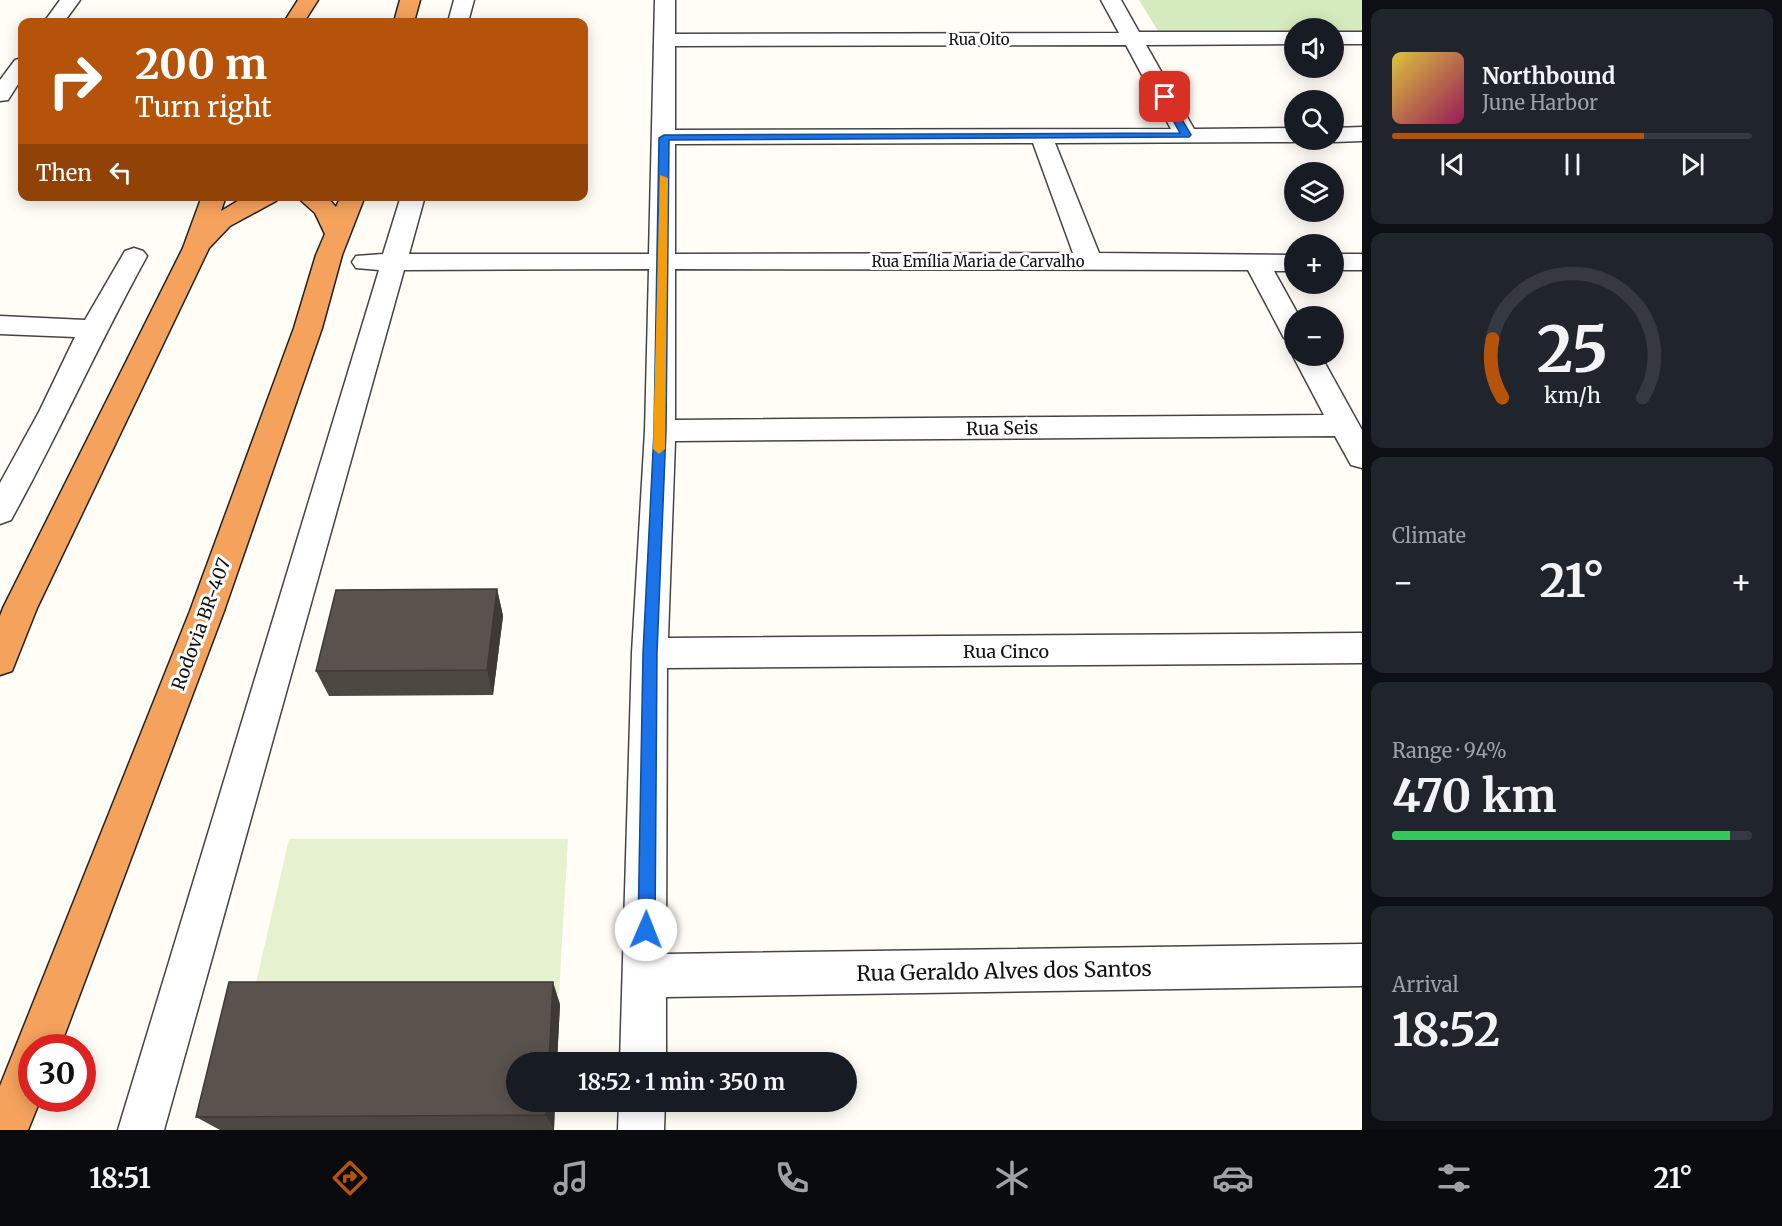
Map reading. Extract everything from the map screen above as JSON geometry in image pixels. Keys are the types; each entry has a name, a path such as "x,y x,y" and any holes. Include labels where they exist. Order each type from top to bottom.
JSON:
{"highway":[{"path":"297,18 308,0"},
{"path":"405,18 410,0"},
{"path":"0,660 20,608 196,248 212,201"},
{"path":"196,248 221,220 256,201"},
{"path":"315,201 326,210 338,236"},
{"name":"Rodovia BR-407","path":"43,1034 207,611 308,328 329,255 351,201"},
{"path":"5,1130 18,1098"}],"street":[{"path":"57,18 70,0"},
{"path":"459,18 464,0"},
{"path":"643,1052 650,653 660,431 665,0"},
{"path":"1111,0 1186,135"},
{"name":"Rua Oito","path":"664,40 1284,38"},
{"path":"1344,38 1362,38"},
{"path":"0,95 18,70"},
{"path":"1344,135 1362,134"},
{"path":"664,138 1284,135"},
{"path":"1042,137 1089,261"},
{"path":"141,1130 379,262 410,201"},
{"path":"0,512 54,412 93,329 134,256"},
{"name":"Rua Emília Maria de Carvalho","path":"379,262 1089,261 1284,263"},
{"path":"1344,262 1362,262"},
{"path":"1258,264 1284,313"},
{"path":"0,325 93,329"},
{"path":"1312,366 1362,457"},
{"name":"Rua Seis","path":"660,431 1344,425"},
{"name":"Rua Cinco","path":"650,653 1362,648"},
{"name":"Rua Geraldo Alves dos Santos","path":"646,976 1362,965"},
{"path":"641,1130 642,1112"}],"green space":[{"path":"1139,0 1362,0 1362,34 1344,34 1344,18 1284,18 1284,34 1160,34"},
{"path":"289,839 568,839 559,994 253,996"}],"building":[{"path":"497,589 487,670 316,671 336,590"},
{"path":"229,982 553,982 550,1052 506,1052 506,1112 546,1112 546,1115 196,1117"}],"slow traffic":[{"path":"659,449 663,178"}],"route":[{"path":"646,930 650,653 660,431 664,138 1186,135 1165,97"}]}
